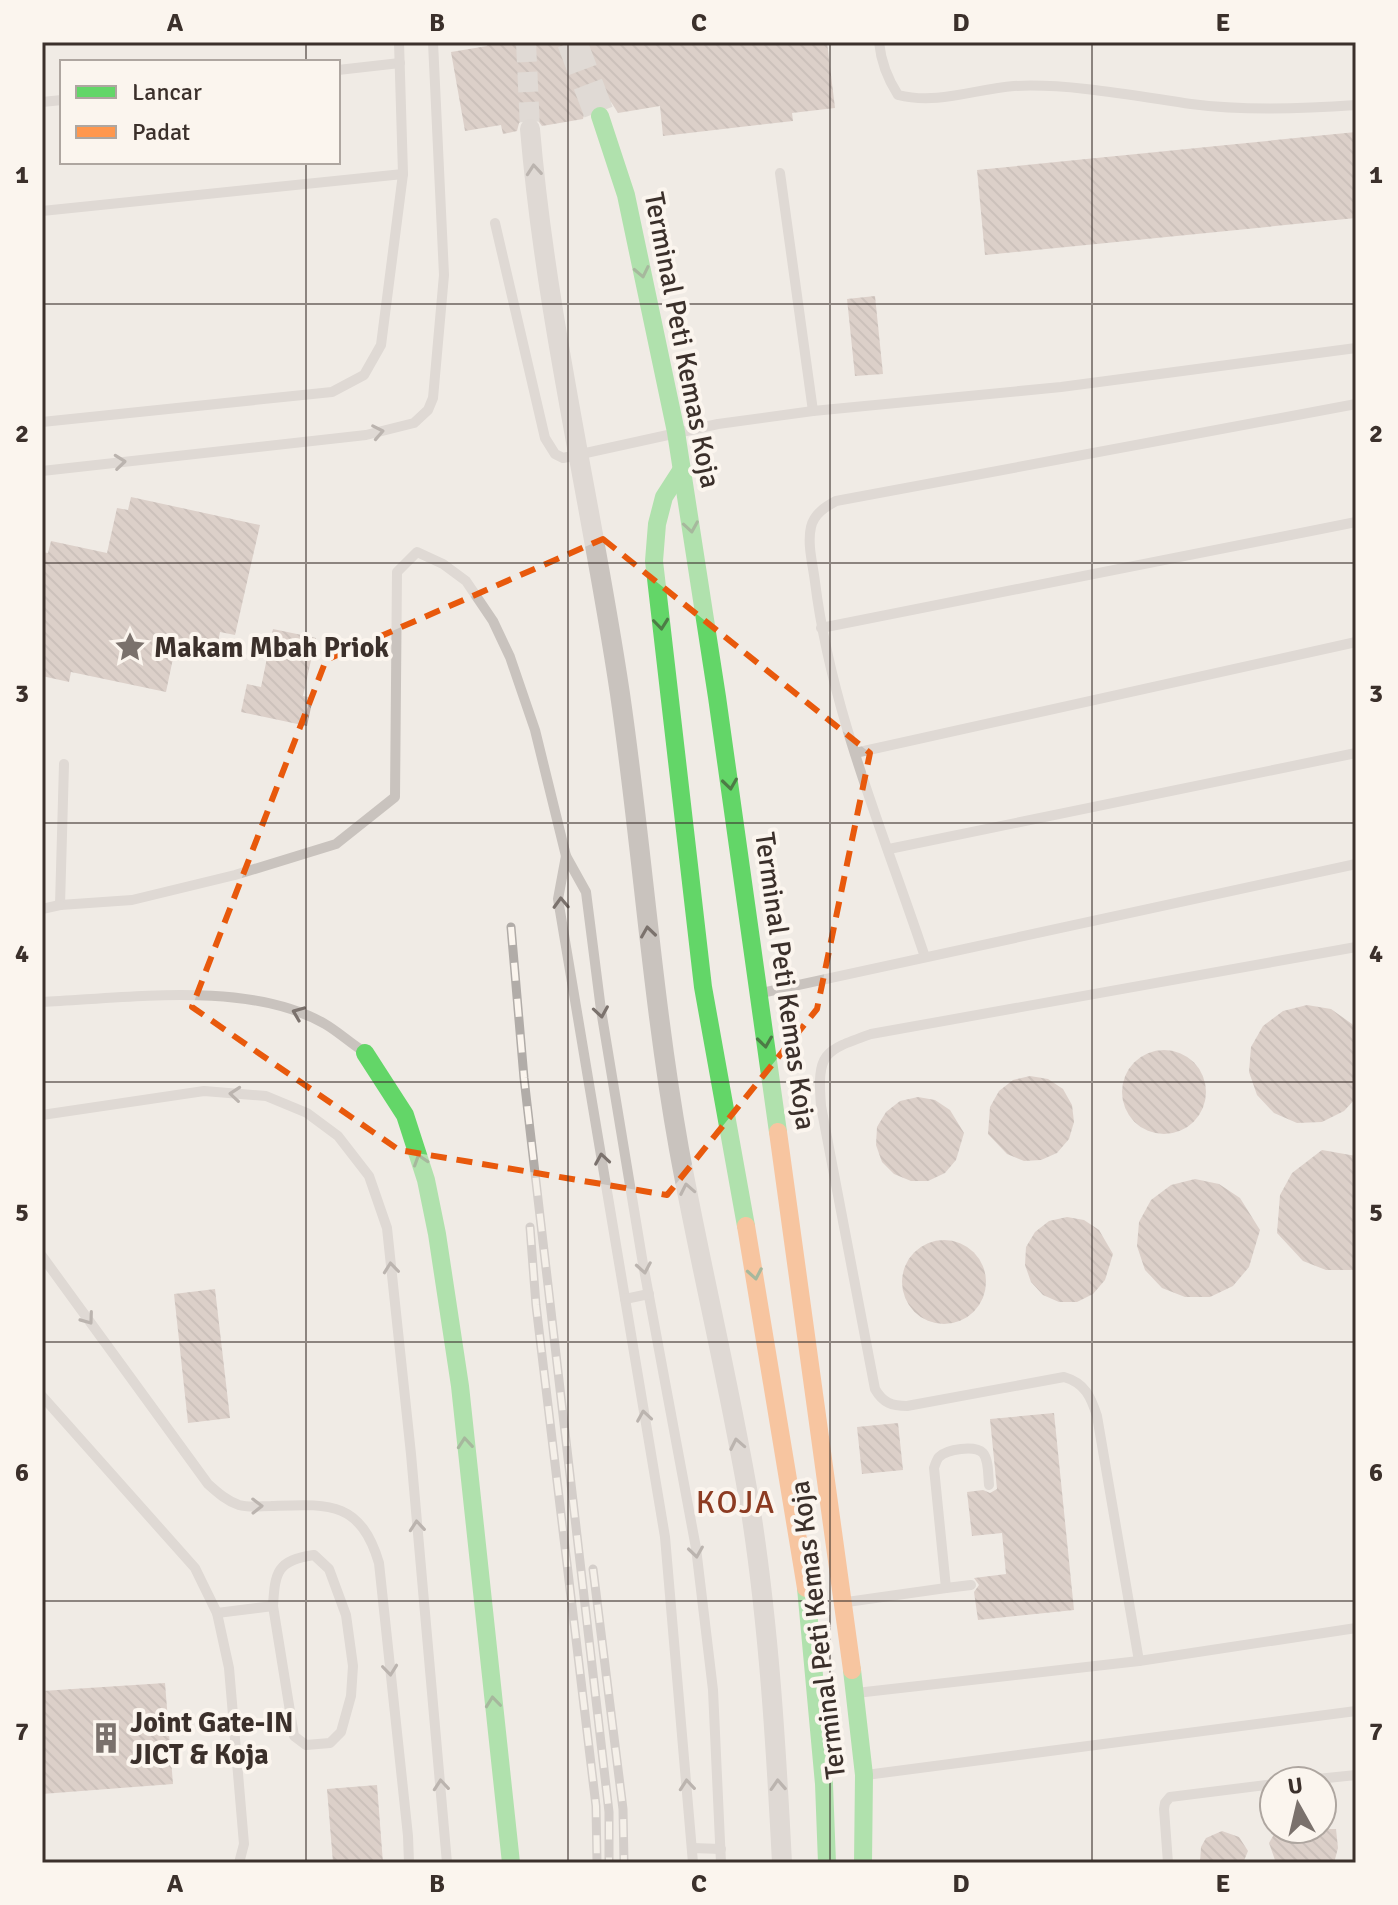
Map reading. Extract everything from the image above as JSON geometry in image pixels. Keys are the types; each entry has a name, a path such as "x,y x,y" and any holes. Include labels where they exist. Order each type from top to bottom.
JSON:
{"main road":[{"name":"Terminal Peti Kemas Koja","path":"600,116 626,195 682,469 845,1602 864,1775 863,1863"},
{"path":"682,469 664,497 657,524 654,561 703,987 765,1328 805,1574 824,1784 827,1863"},
{"path":"365,1053 405,1115 426,1180 437,1234 460,1386 511,1863"}],"street":[{"name":"Terminal Peti Kemas Koja","path":"530,129 537,212 620,696 678,1146 751,1512 774,1719 782,1863"}],"lane":[{"path":"42,422 332,392 364,375 381,345 403,174 399,42"},
{"path":"42,471 366,435 414,423 422,417 433,398 444,275 433,42"},
{"path":"879,42 880,57 889,80 898,95 912,98 949,97 1013,86 1132,94 1194,104 1282,108 1356,105"},
{"path":"340,70 400,63"},
{"path":"780,173 813,411"},
{"path":"42,211 403,174"},
{"path":"495,223 545,438 555,454 563,458 676,432 813,411 1061,387 1356,348"},
{"path":"925,957 855,753 821,628 811,548 811,527 815,517 836,501 1356,404"},
{"path":"821,628 1356,522"},
{"path":"42,909 132,900 235,875 336,844 395,797 397,572 417,552 443,564 466,581 493,621 510,657 535,730 566,856 586,892 601,1010 696,1548 713,1690 721,1863"},
{"path":"855,753 1356,642"},
{"path":"889,849 1356,753"},
{"path":"60,905 64,764"},
{"path":"566,856 558,899 665,1537 693,1863"},
{"path":"759,993 1356,864"},
{"path":"1139,1661 1097,1416 1090,1395 1077,1381 1064,1377 907,1406 888,1404 875,1389 821,1106 819,1078 823,1060 834,1047 871,1034 1356,947"},
{"path":"42,1002 209,993 288,1008 324,1024 365,1053"},
{"path":"42,1115 204,1091 266,1096 307,1113 338,1136 369,1176 387,1228 411,1454 447,1863"},
{"path":"42,1256 208,1484 223,1498 242,1506 318,1505 343,1511 359,1521 372,1541 379,1563 409,1863"},
{"path":"625,1299 649,1294"},
{"path":"42,1396 195,1568 217,1613 229,1668 244,1844 239,1863"},
{"path":"946,1588 934,1468 938,1458 947,1452 975,1448 982,1452 986,1460 989,1485"},
{"path":"314,1555 329,1569 346,1615 353,1666 351,1696 341,1732 330,1743 306,1745 294,1736 273,1606 279,1571 292,1558 314,1555"},
{"path":"845,1602 971,1585"},
{"path":"217,1613 273,1606"},
{"path":"854,1693 1139,1661 1356,1628"},
{"path":"864,1775 1356,1711"},
{"path":"1168,1863 1164,1809 1170,1797 1258,1786"},
{"path":"692,1848 721,1849"}],"highlighted area":[{"path":"603,539 870,753 817,1009 667,1195 399,1150 192,1007 326,660"}],"building":[{"path":"486,42 827,42 835,108 792,113 793,121 663,136 660,106 618,113 611,102 603,98 586,105 583,119 542,126 536,118 528,116 519,123 517,131 503,134 501,125 465,131 451,52 487,46"},
{"path":"1356,132 1356,218 985,255 977,170"},
{"path":"875,296 883,374 855,376 847,299"},
{"path":"131,497 260,525 235,635 220,632 216,653 176,644 166,692 71,672 69,682 42,676 42,552 48,553 51,541 107,553 117,508 128,510"},
{"path":"273,629 316,638 303,696 313,698 307,726 241,712 247,684 261,687"},
{"path":"1307,1005 1331,1009 1356,1030 1356,1098 1344,1111 1322,1122 1297,1123 1274,1113 1257,1095 1249,1072 1251,1047 1263,1026 1283,1011"},
{"path":"1164,1050 1180,1053 1194,1062 1203,1076 1206,1092 1203,1108 1194,1122 1180,1131 1164,1134 1148,1131 1134,1122 1125,1108 1122,1092 1125,1076 1134,1062 1148,1053"},
{"path":"1030,1076 1048,1079 1063,1089 1072,1105 1074,1122 1069,1139 1057,1153 1041,1160 1024,1161 1007,1154 988,1134 990,1107 999,1091 1013,1080"},
{"path":"918,1097 935,1100 950,1110 964,1133 956,1160 945,1173 928,1181 911,1181 894,1174 882,1162 876,1145 877,1127 886,1112 900,1101"},
{"path":"1322,1150 1356,1156 1356,1270 1326,1270 1303,1261 1277,1233 1280,1195 1292,1173"},
{"path":"1195,1179 1219,1184 1240,1198 1260,1230 1249,1267 1233,1286 1210,1297 1185,1297 1162,1288 1145,1270 1137,1246 1139,1222 1151,1200 1171,1185"},
{"path":"1067,1217 1084,1220 1099,1230 1113,1254 1105,1280 1093,1294 1077,1302 1059,1302 1043,1295 1031,1282 1025,1265 1026,1247 1035,1232 1049,1221"},
{"path":"944,1240 960,1243 974,1252 983,1266 986,1282 983,1298 974,1312 960,1321 944,1324 928,1321 914,1312 905,1298 902,1282 905,1266 914,1252 928,1243"},
{"path":"215,1289 230,1418 188,1423 174,1294"},
{"path":"1054,1413 1074,1610 978,1620 974,1592 979,1585 974,1578 1006,1574 1002,1533 972,1536 967,1492 983,1490 990,1493 997,1489 990,1419"},
{"path":"898,1423 903,1470 862,1474 857,1427"},
{"name":"Joint Gate-IN JICT & Koja","path":"165,1683 173,1784 42,1794 42,1691"},
{"path":"377,1785 383,1863 333,1863 327,1789"},
{"path":"1222,1831 1239,1837 1248,1851 1243,1863 1200,1863 1201,1847 1206,1838"},
{"path":"1270,1845 1338,1845 1334,1863 1276,1863"}],"tunnel":[{"path":"526,42 530,129"},
{"path":"572,42 600,116"}],"railway":[{"path":"511,927 524,1078 609,1812 609,1863"},
{"path":"530,1227 536,1305 596,1806 597,1863"},
{"path":"593,1569 623,1809 624,1863"}],"traffic: fast":[{"path":"600,116 626,195 676,432 778,1132"},
{"path":"682,469 664,497 657,524 654,561 703,987 746,1226"},
{"path":"365,1053 405,1115 426,1180 437,1234 460,1386 511,1863"},
{"path":"806,1588 824,1784 827,1863"},
{"path":"852,1670 864,1775 863,1863"}],"traffic: slow":[{"path":"778,1132 852,1670"},
{"path":"746,1226 806,1588"}],"place":[{"name":"Makam Mbah Priok","path":"130,647"},
{"name":"Joint Gate-IN JICT & Koja","path":"106,1738"}],"district":[{"name":"KOJA","path":"736,1502"}]}
